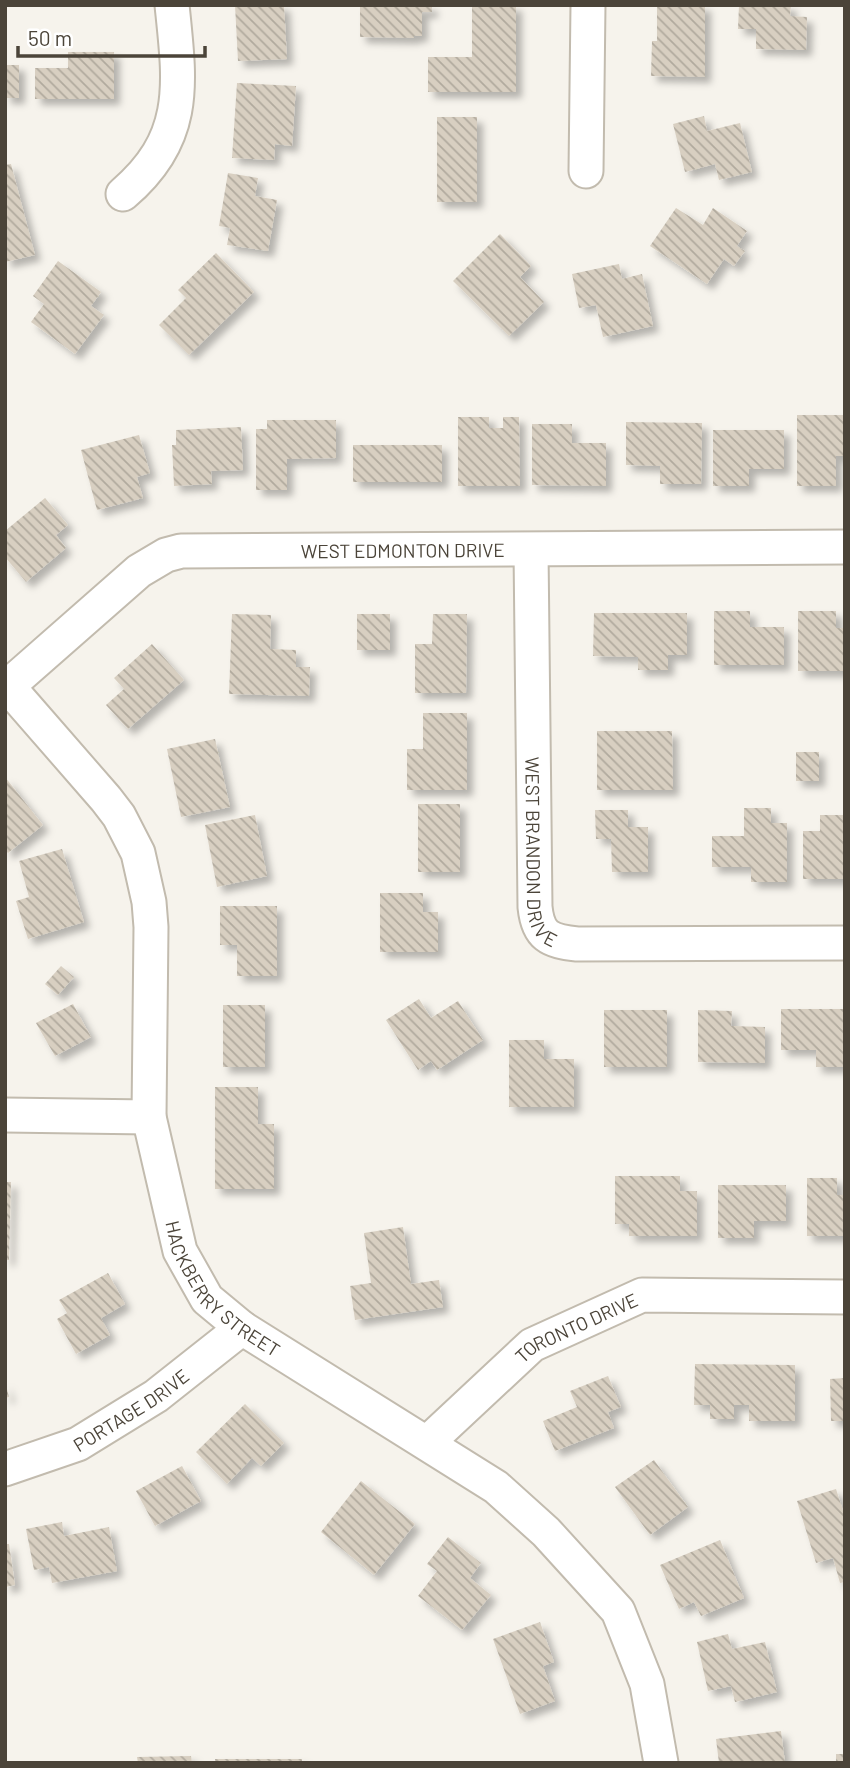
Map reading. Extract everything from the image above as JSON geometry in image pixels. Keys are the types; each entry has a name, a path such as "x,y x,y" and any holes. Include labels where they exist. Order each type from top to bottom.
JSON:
{"street":[{"path":"122,194 144,176 160,152 172,122 178,95 178,66 172,5"},
{"path":"586,171 588,5"},
{"name":"WEST EDMONTON DRIVE","path":"7,684 139,571 166,555 181,551 845,547"},
{"name":"WEST BRANDON DRIVE","path":"531,550 535,907 537,922 545,936 560,943 577,944 845,943"},
{"name":"HACKBERRY STREET","path":"7,684 106,799 119,816 138,853 145,876 152,927 149,1117 180,1251 207,1299 242,1328 496,1487 546,1532 618,1611 648,1684 661,1763"},
{"path":"5,1115 149,1117"},
{"name":"TORONTO DRIVE","path":"427,1443 532,1345 642,1295 845,1297"},
{"name":"PORTAGE DRIVE","path":"5,1469 78,1444 156,1396 242,1328"}],"building":[{"path":"235,5 284,5 287,59 238,61"},
{"path":"360,5 432,5 432,12 422,12 422,36 360,37"},
{"path":"472,5 516,5 516,92 428,92 428,57 472,57"},
{"path":"657,5 705,5 705,77 651,76 652,41 657,41"},
{"path":"739,5 791,5 790,16 807,17 806,50 756,49 756,29 738,29"},
{"path":"68,52 114,52 114,99 35,99 35,68 68,68"},
{"path":"5,65 19,65 19,98 5,98"},
{"path":"237,83 296,86 292,146 275,144 274,160 232,158"},
{"path":"704,116 707,131 740,123 752,172 719,180 715,164 685,172 673,124"},
{"path":"437,117 477,117 477,202 437,202"},
{"path":"11,164 35,255 5,262 5,165"},
{"path":"228,173 258,178 255,196 277,200 268,251 227,245 230,228 219,226"},
{"path":"676,208 703,225 713,208 747,231 737,246 745,251 734,266 724,259 707,284 650,246"},
{"path":"500,234 531,266 520,277 544,302 509,336 453,281"},
{"path":"216,253 254,292 189,355 159,325 186,298 178,290"},
{"path":"58,261 101,292 91,306 104,315 75,354 31,322 44,304 33,296"},
{"path":"619,264 622,279 642,274 653,326 603,337 596,305 579,308 572,274"},
{"path":"797,415 845,415 845,456 836,456 836,486 797,486"},
{"path":"458,417 489,417 489,428 503,428 503,417 519,417 520,486 458,486"},
{"path":"267,420 336,420 336,458 287,459 287,490 256,490 256,429 267,429"},
{"path":"626,422 702,423 701,484 660,484 660,466 626,465"},
{"path":"532,424 572,424 572,443 606,443 606,486 532,485"},
{"path":"241,427 243,470 211,471 212,484 174,486 172,445 176,445 176,430"},
{"path":"713,430 784,430 784,469 749,469 749,486 713,486"},
{"path":"139,435 150,473 137,477 143,498 97,510 81,450"},
{"path":"353,445 442,445 442,482 353,482"},
{"path":"45,498 68,525 56,535 66,548 26,582 5,557 5,531"},
{"path":"714,611 750,611 750,627 784,627 784,665 714,665"},
{"path":"798,611 836,611 836,628 845,628 845,671 798,671"},
{"path":"594,613 687,613 687,655 668,655 668,670 638,670 638,657 593,656"},
{"path":"232,614 271,615 270,649 296,650 296,667 310,667 309,696 229,694"},
{"path":"357,614 390,614 390,650 357,650"},
{"path":"433,614 467,614 466,693 415,693 415,644 432,644"},
{"path":"152,644 184,680 128,729 106,705 124,689 114,678"},
{"path":"423,713 467,713 467,790 407,790 407,749 423,749"},
{"path":"597,731 672,731 673,790 597,790"},
{"path":"215,739 230,807 181,817 167,749"},
{"path":"796,752 819,752 819,781 796,781"},
{"path":"5,777 43,825 8,853 5,850"},
{"path":"418,804 460,804 460,872 418,872"},
{"path":"744,808 771,808 771,823 787,823 787,882 751,882 751,867 712,867 712,836 744,836"},
{"path":"595,810 628,810 628,827 648,827 648,872 612,872 611,839 596,839"},
{"path":"255,815 267,876 217,887 205,825"},
{"path":"820,815 844,815 845,879 803,879 803,831 820,831"},
{"path":"62,849 84,922 28,939 16,901 29,897 19,861"},
{"path":"380,893 423,893 423,912 438,912 438,952 380,952"},
{"path":"220,906 277,906 277,976 237,976 237,945 220,945"},
{"path":"61,966 74,977 58,995 45,984"},
{"path":"419,999 431,1018 458,1001 483,1040 437,1070 431,1061 418,1070 386,1020"},
{"path":"73,1004 91,1037 55,1056 36,1023"},
{"path":"223,1005 265,1005 265,1067 223,1067"},
{"path":"781,1009 845,1009 845,1067 816,1067 816,1050 781,1050"},
{"path":"604,1010 667,1010 667,1067 604,1067"},
{"path":"698,1010 732,1011 731,1026 765,1027 765,1063 698,1062"},
{"path":"509,1040 544,1040 544,1059 574,1059 574,1107 509,1107"},
{"path":"215,1087 258,1087 258,1124 274,1124 274,1189 215,1189"},
{"path":"615,1176 680,1176 680,1191 697,1191 697,1236 629,1236 629,1224 615,1224"},
{"path":"807,1178 837,1178 837,1195 845,1195 845,1236 807,1236"},
{"path":"5,1182 11,1182 9,1260 5,1260"},
{"path":"718,1185 786,1185 786,1221 754,1221 754,1238 718,1238"},
{"path":"403,1227 411,1284 439,1280 443,1307 355,1320 350,1286 371,1283 364,1233"},
{"path":"108,1273 125,1304 101,1318 110,1335 76,1354 57,1319 67,1313 59,1300"},
{"path":"695,1364 795,1365 795,1421 749,1421 749,1405 734,1405 734,1419 710,1419 710,1405 694,1405"},
{"path":"608,1376 621,1407 608,1412 614,1428 555,1451 543,1421 577,1407 570,1391"},
{"path":"845,1378 845,1421 831,1421 830,1379"},
{"path":"5,1381 9,1397 5,1398"},
{"path":"245,1404 284,1443 261,1466 252,1458 227,1484 196,1452"},
{"path":"654,1460 688,1507 650,1535 615,1487"},
{"path":"182,1466 201,1501 155,1526 136,1491"},
{"path":"361,1481 415,1524 374,1575 321,1532"},
{"path":"836,1489 845,1517 845,1582 840,1583 833,1558 816,1563 797,1501"},
{"path":"62,1522 64,1536 109,1527 117,1571 52,1583 49,1567 34,1570 26,1529"},
{"path":"448,1537 481,1563 470,1578 491,1595 462,1630 418,1596 437,1571 427,1564"},
{"path":"720,1540 744,1598 701,1616 694,1602 679,1609 660,1565"},
{"path":"5,1544 9,1544 15,1585 5,1587"},
{"path":"540,1622 554,1662 543,1666 555,1701 520,1714 493,1639"},
{"path":"728,1634 732,1649 765,1642 777,1692 735,1702 731,1686 708,1691 697,1642"},
{"path":"781,1731 785,1763 719,1763 716,1739"},
{"path":"836,1754 845,1754 845,1763 836,1763"},
{"path":"191,1756 192,1763 138,1763 137,1757"},
{"path":"215,1759 302,1759 302,1763 215,1763"}]}
